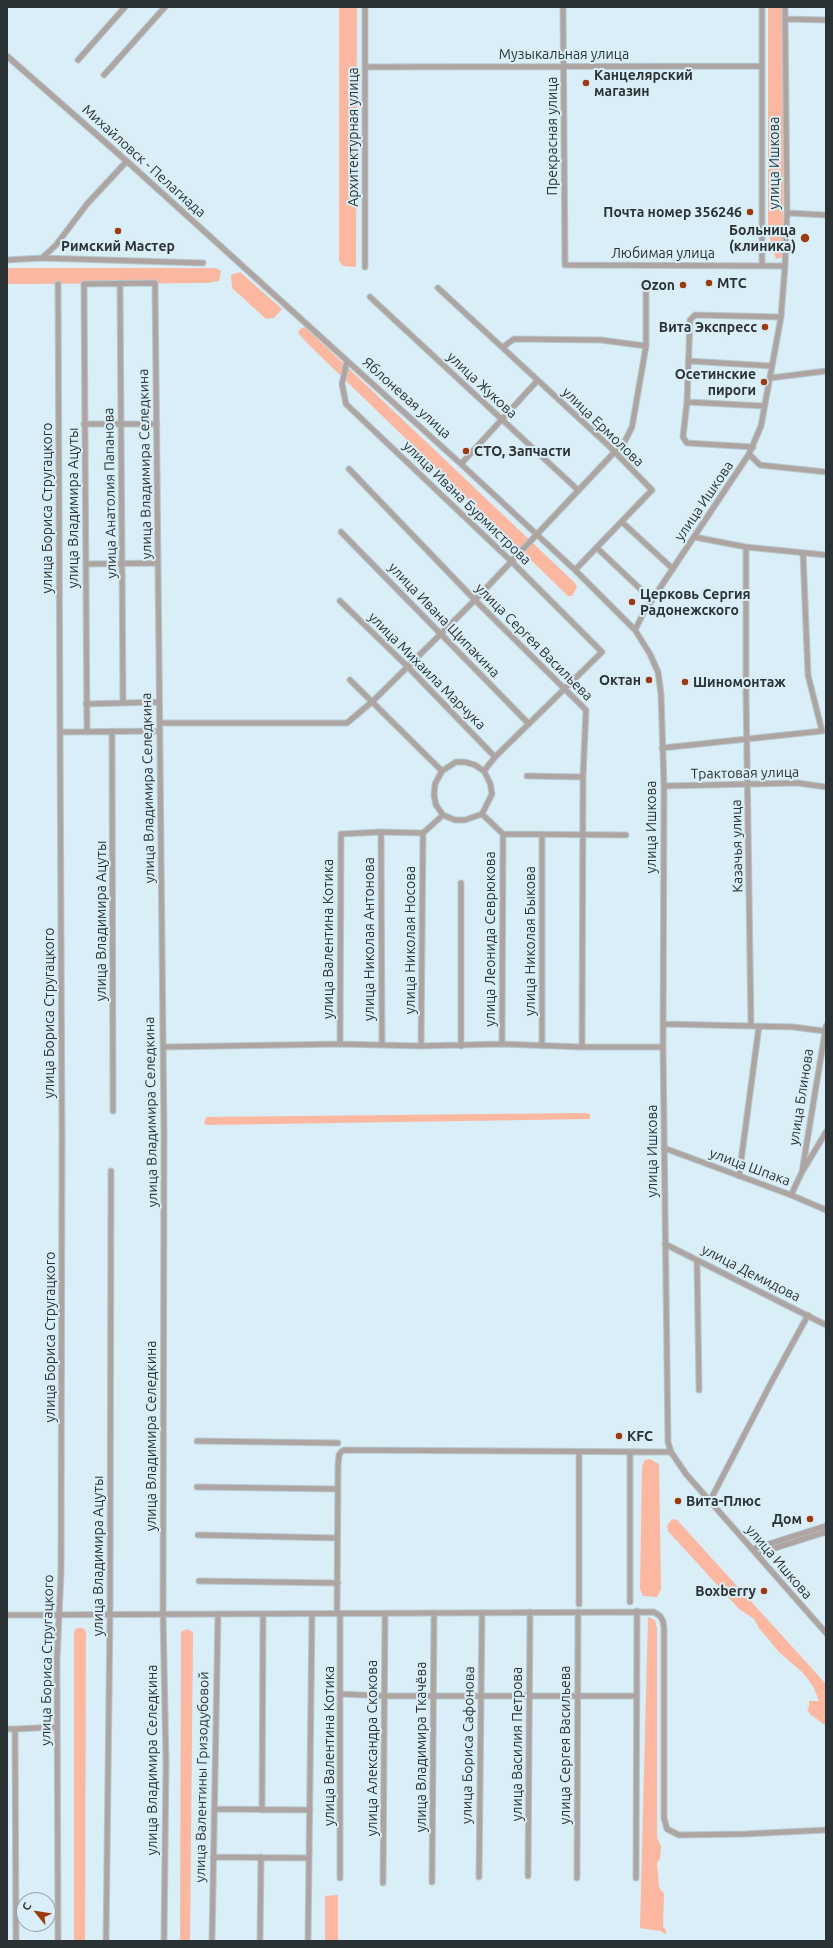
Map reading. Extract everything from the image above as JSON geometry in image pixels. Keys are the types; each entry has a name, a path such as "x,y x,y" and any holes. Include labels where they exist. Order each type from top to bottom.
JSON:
{"street":[{"path":"78,60 125,7"},
{"path":"104,75 165,7"},
{"name":"Архитектурная улица","path":"365,7 365,267"},
{"name":"Прекрасная улица","path":"563,7 565,265"},
{"name":"улица Ишкова","path":"762,7 762,266"},
{"name":"улица Ишкова","path":"785,7 787,213 785,266 781,317 761,426 749,454 652,600 635,630 650,654 658,672 661,694 664,786 663,1047 666,1421 668,1442 671,1452 686,1474 826,1633"},
{"path":"785,19 826,20"},
{"name":"Михайловск - Пелагиада","path":"7,56 127,161 264,286"},
{"name":"Музыкальная улица","path":"365,67 762,66"},
{"path":"42,258 56,245 87,204 127,161"},
{"path":"787,213 826,215"},
{"path":"7,260 42,258 203,263"},
{"name":"Любимая улица","path":"565,265 785,266"},
{"name":"улица Владимира Селедкина","path":"120,284 155,283 163,1047 163,1614 166,1762 164,1941"},
{"name":"улица Бориса Стругацкого","path":"58,284 62,1152 61,1573 57,1727 58,1941"},
{"name":"улица Владимира Ацуты","path":"86,732 84,284 120,284"},
{"name":"улица Анатолия Папанова","path":"120,284 123,703"},
{"path":"160,724 347,723 373,701 474,600 625,441 632,427 646,346 646,284"},
{"name":"Яблоневая улица","path":"264,286 461,464 575,570 635,630"},
{"name":"улица Ермолова","path":"438,288 503,347 652,490 622,522"},
{"name":"улица Жукова","path":"370,297 578,490"},
{"path":"753,447 687,444 683,437 687,402 690,320 695,315 781,317"},
{"path":"503,347 508,341 514,339 601,340 646,346"},
{"name":"улица Ивана Бурмистрова","path":"347,361 342,384 346,404 511,561 602,652 566,689"},
{"path":"688,361 772,366"},
{"path":"770,378 826,371"},
{"path":"461,464 537,381"},
{"path":"687,402 764,406"},
{"path":"84,424 156,424"},
{"path":"749,454 760,465 826,472"},
{"name":"улица Сергея Васильева","path":"349,469 474,600 586,710 583,777 584,835 582,1047"},
{"path":"575,570 622,522 673,569"},
{"name":"улица Ивана Щипакина","path":"341,532 529,724"},
{"path":"694,537 746,547 826,555"},
{"name":"Казачья улица","path":"746,547 751,1026"},
{"path":"597,548 652,600"},
{"name":"Трактовая улица","path":"662,748 822,731 808,675 803,553"},
{"path":"86,564 158,563"},
{"name":"улица Михаила Марчука","path":"340,601 408,667 496,757"},
{"path":"350,680 373,701 442,771"},
{"path":"484,771 529,724 566,689"},
{"path":"86,704 160,702"},
{"name":"улица Владимира Ацуты","path":"112,731 113,1111"},
{"path":"60,732 160,731"},
{"path":"456,762 465,762 475,765 484,771 490,783 492,794 482,814 466,820 455,820 443,814 436,805 434,795 434,784 442,771 456,762"},
{"path":"527,776 583,777"},
{"name":"Трактовая улица","path":"664,786 798,783 826,787"},
{"path":"381,832 423,833 443,814"},
{"path":"482,814 503,834 542,836 626,835"},
{"name":"улица Валентина Котика","path":"340,1044 341,834 381,832"},
{"name":"улица Николая Антонова","path":"381,832 382,1045"},
{"name":"улица Николая Носова","path":"421,1046 423,833"},
{"name":"улица Леонида Севрюкова","path":"502,1044 503,834"},
{"name":"улица Николая Быкова","path":"542,836 542,1046"},
{"path":"461,883 461,1046"},
{"path":"664,1024 825,1029"},
{"path":"740,1176 759,1026"},
{"name":"улица Блинова","path":"802,1172 825,1029"},
{"path":"163,1047 340,1044 421,1046 502,1044 582,1047 663,1047"},
{"path":"791,1195 802,1172 826,1132"},
{"name":"улица Шпака","path":"664,1148 791,1195 826,1210"},
{"name":"улица Владимира Ацуты","path":"106,1941 110,1614 111,1171"},
{"name":"улица Демидова","path":"665,1244 826,1324"},
{"path":"697,1260 699,1390"},
{"path":"711,1502 712,1497 771,1383 808,1315"},
{"name":"улица Валентина Котика","path":"197,1441 336,1441 339,1455 337,1538 341,1694 340,1878"},
{"path":"339,1455 344,1450 630,1453 671,1452"},
{"path":"579,1452 579,1604"},
{"path":"630,1453 630,1602"},
{"path":"198,1487 338,1489"},
{"path":"752,1549 826,1526"},
{"path":"758,1556 772,1549 826,1532"},
{"path":"198,1535 337,1538"},
{"path":"199,1581 338,1583"},
{"path":"636,1878 636,1696 638,1611"},
{"name":"улица Василия Петрова","path":"528,1876 530,1612"},
{"name":"улица Сергея Васильева","path":"577,1878 578,1612"},
{"path":"7,1615 654,1612 664,1621 664,1818 667,1829 679,1835 745,1834 826,1830"},
{"name":"улица Владимира Ткачёва","path":"432,1882 434,1613"},
{"name":"улица Бориса Сафонова","path":"479,1877 482,1613"},
{"name":"улица Валентины Гризодубовой","path":"212,1941 218,1614"},
{"path":"262,1810 264,1614"},
{"path":"308,1941 312,1614"},
{"name":"улица Александра Скокова","path":"384,1882 385,1614"},
{"path":"341,1694 385,1696 636,1696"},
{"path":"7,1729 57,1727"},
{"path":"15,1729 16,1941"},
{"path":"214,1809 310,1810"},
{"path":"213,1857 309,1858"},
{"path":"260,1941 261,1857"}],"shaded area":[{"path":"339,7 357,7 356,267 343,266 339,261"},
{"path":"768,7 783,7 783,257 776,259 768,233"},
{"path":"7,268 216,268 221,271 219,281 206,283 7,284"},
{"path":"240,272 282,309 274,318 266,319 232,288 231,275"},
{"path":"305,327 575,583 577,587 572,596 568,596 307,343 298,333 300,329"},
{"path":"590,1114 590,1119 204,1124 206,1117"},
{"path":"650,1459 659,1464 661,1589 657,1597 643,1596 640,1589 642,1466 645,1460"},
{"path":"672,1519 677,1520 826,1684 826,1726 810,1714 807,1709 809,1707 809,1701 819,1701 813,1686 803,1673 779,1652 759,1628 754,1619 739,1609 668,1531 667,1526"},
{"path":"648,1617 655,1620 657,1629 657,1838 661,1846 660,1859 657,1863 659,1887 664,1894 663,1927 666,1930 666,1934 661,1931 640,1928"},
{"path":"77,1628 83,1628 86,1631 85,1941 74,1941 74,1631"},
{"path":"187,1629 193,1632 190,1941 180,1941 181,1632"},
{"path":"338,1895 338,1941 325,1941 325,1896"}],"place":[{"name":"Канцелярский магазин","path":"586,83"},
{"name":"Почта номер 356246","path":"750,212"},
{"name":"Римский Мастер","path":"118,231"},
{"name":"Больница (клиника)","path":"805,238"},
{"name":"МТС","path":"709,283"},
{"name":"Ozon","path":"683,285"},
{"name":"Вита Экспресс","path":"765,327"},
{"name":"Осетинские пироги","path":"764,382"},
{"name":"СТО, Запчасти","path":"466,451"},
{"name":"Церковь Сергия Радонежского","path":"632,602"},
{"name":"Октан","path":"649,680"},
{"name":"Шиномонтаж","path":"685,682"},
{"name":"KFC","path":"619,1436"},
{"name":"Вита-Плюс","path":"678,1501"},
{"name":"Дом","path":"810,1519"},
{"name":"Boxberry","path":"764,1591"}]}
